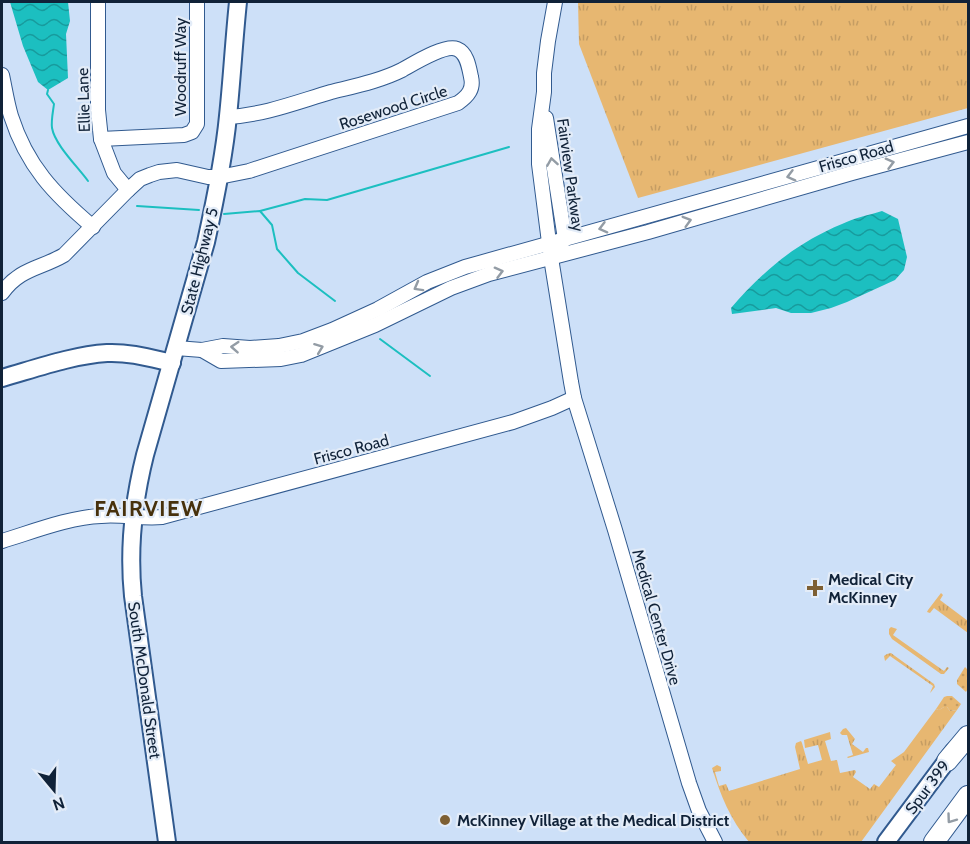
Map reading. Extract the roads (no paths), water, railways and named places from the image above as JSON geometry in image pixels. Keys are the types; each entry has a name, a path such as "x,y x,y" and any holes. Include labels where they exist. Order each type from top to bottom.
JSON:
{"highway":[{"path":"947,761 969,736"},
{"path":"934,843 969,796"}],"main road":[{"name":"State Highway 5","path":"133,516 142,463 206,242 228,117 238,2"},
{"path":"2,378 65,360 106,353 174,356"},
{"name":"South McDonald Street","path":"133,516 130,567 133,596 167,843"},
{"name":"Spur 399","path":"886,843 969,731"}],"street":[{"name":"Ellie Lane","path":"98,2 100,139 114,173 128,190"},
{"name":"Woodruff Way","path":"100,139 184,135 192,132 197,124 196,2"},
{"name":"Fairview Parkway","path":"555,2 546,56 539,129 539,164 551,258 574,398"},
{"name":"Rosewood Circle","path":"219,177 249,171 458,103 471,89 468,62 458,49 444,49 384,77 253,115 228,117"},
{"path":"2,75 11,116 37,171 56,194 93,227"},
{"name":"Fairview Parkway","path":"544,92 565,239 551,258"},
{"path":"174,356 202,350 221,361 281,359 301,355 380,315 427,282 465,267 969,126"},
{"path":"916,141 920,155"},
{"name":"Frisco Road","path":"380,315 489,274 969,142"},
{"path":"2,290 23,273 64,255 140,179 168,170 219,177"},
{"path":"710,199 714,213"},
{"name":"Frisco Road","path":"2,541 83,518 162,517 513,422 574,398"},
{"name":"Medical Center Drive","path":"574,398 689,783 699,811 715,843"}],"water":[{"path":"10,2 68,2 70,21 66,34 68,78 48,90 38,82 23,46"},
{"path":"882,211 898,219 907,257 904,270 895,280 847,302 811,313 791,313 776,308 732,314 731,308 743,295 768,270 795,249 847,222"}],"waterway":[{"path":"48,90 47,94 54,104 52,122 54,135 62,149 88,181"},
{"path":"260,211 305,199 327,200 509,147"},
{"path":"137,206 199,210"},
{"path":"224,214 260,211 272,225 277,249 298,273 335,301"},
{"path":"380,339 430,376"}],"place":[{"name":"Medical City McKinney","path":"815,588"},
{"name":"McKinney Village at the Medical District","path":"445,820"}],"district":[{"name":"FAIRVIEW","path":"149,508"}]}
